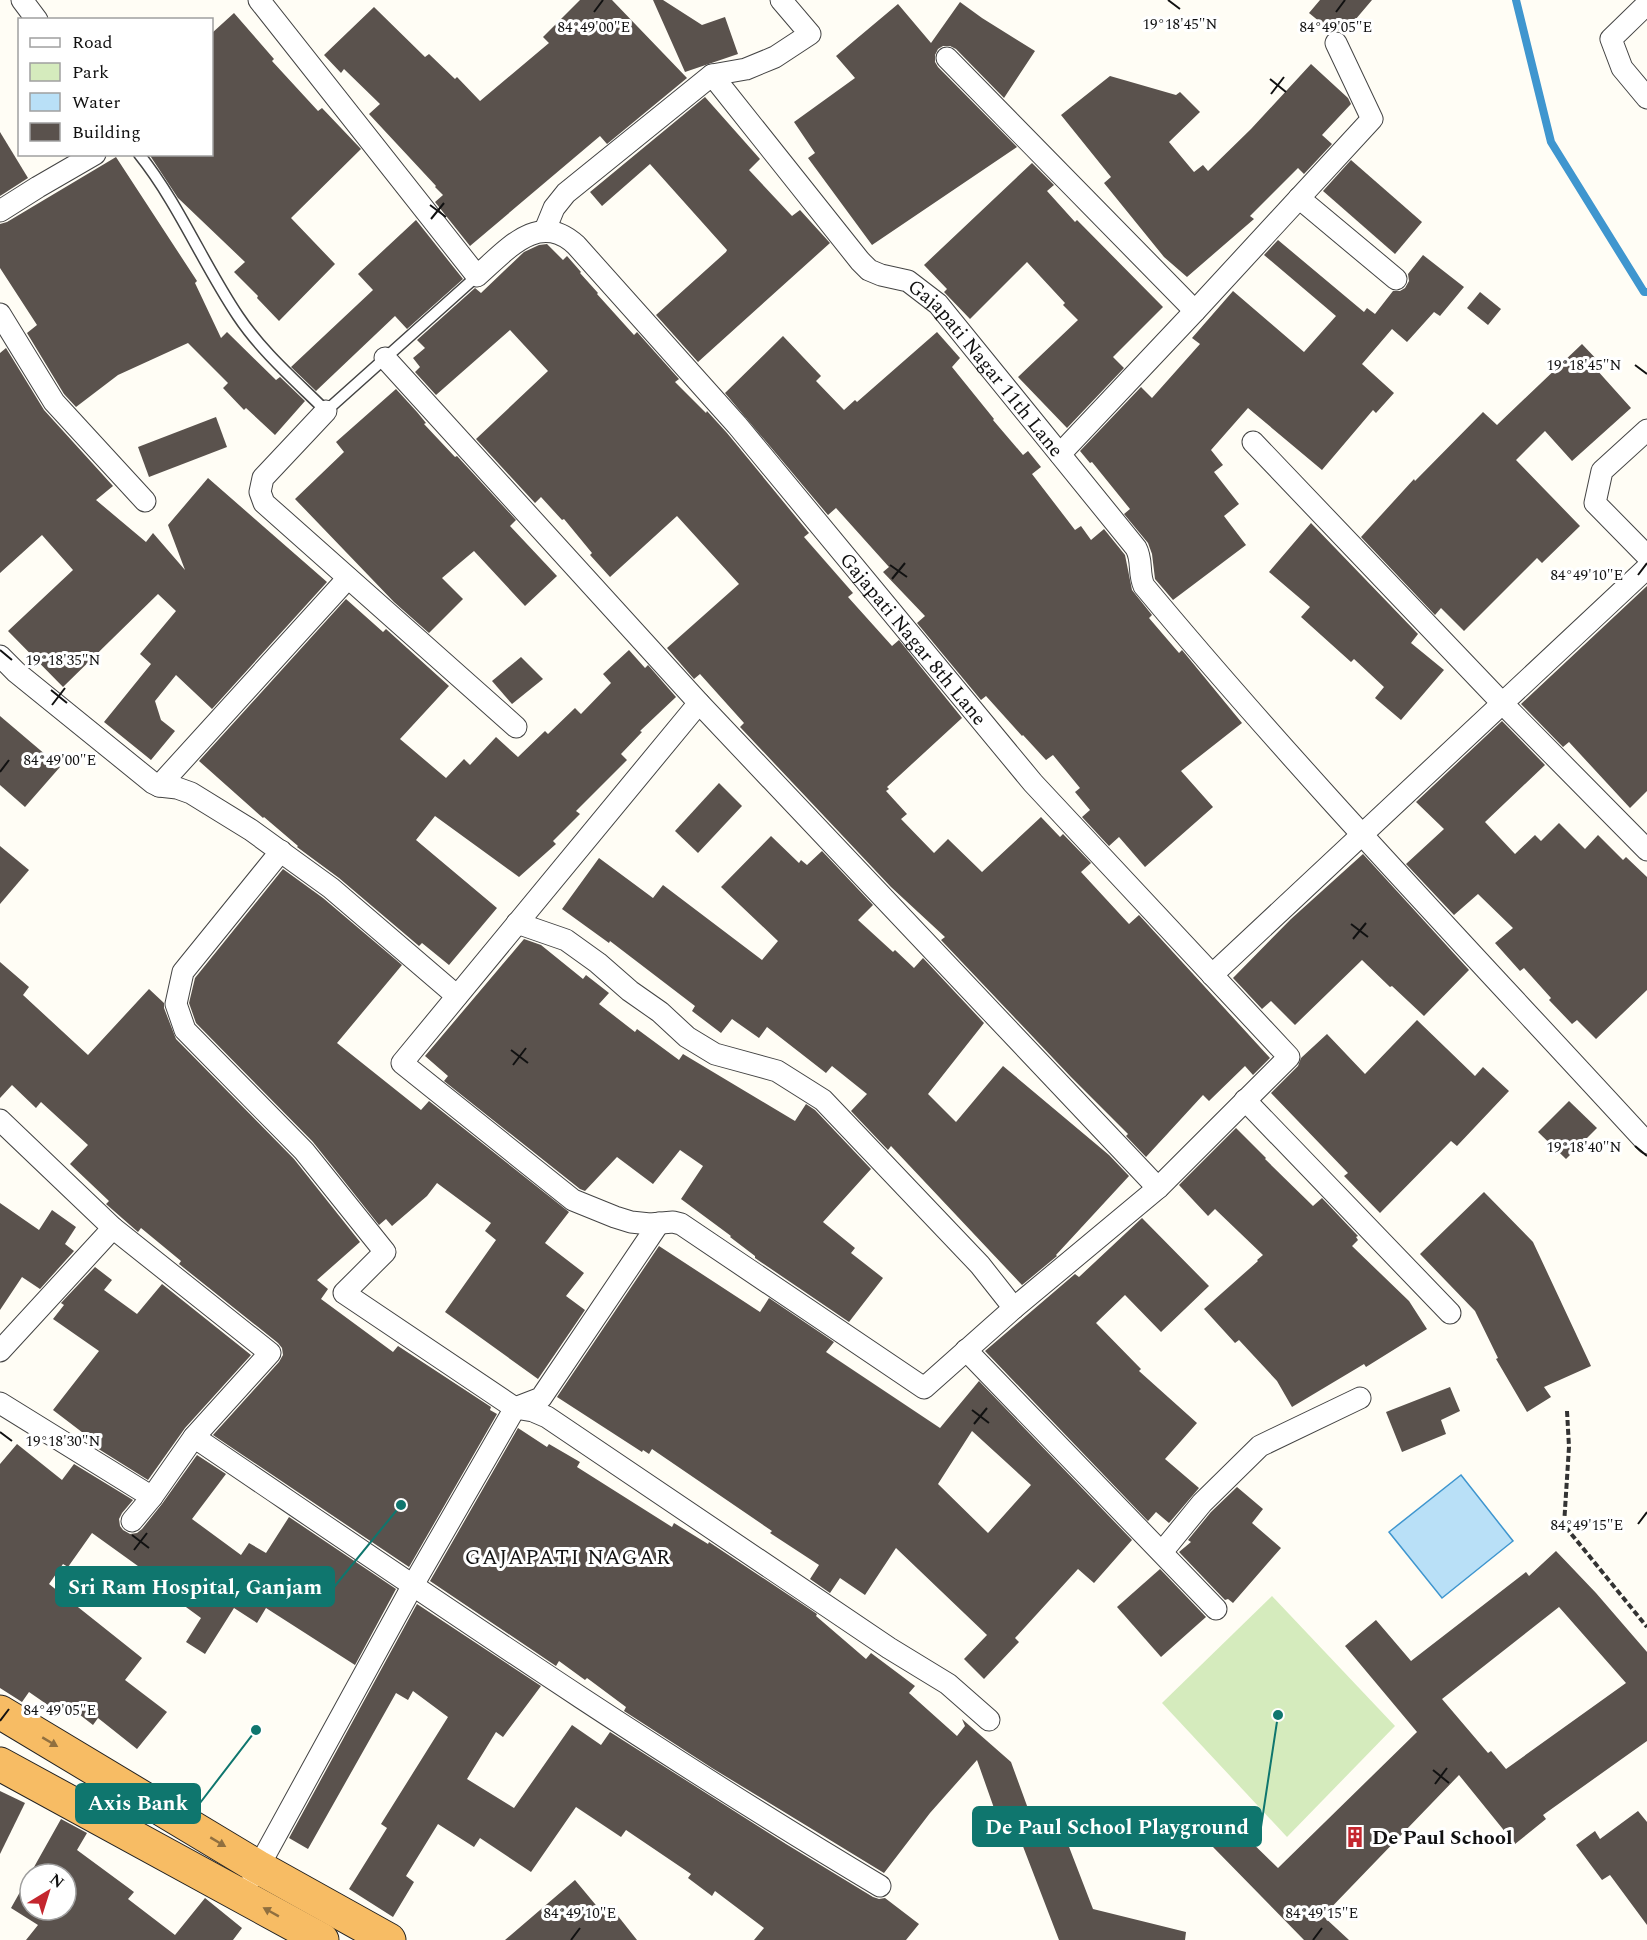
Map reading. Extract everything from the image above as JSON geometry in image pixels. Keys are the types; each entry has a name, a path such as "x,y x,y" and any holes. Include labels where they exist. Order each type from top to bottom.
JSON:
{"highway":[{"path":"0,1712 258,1867 389,1940"},
{"path":"0,1764 322,1940"}],"street":[{"path":"22,0 35,18"},
{"path":"263,2 477,276 522,238 542,230 554,208 566,193 712,75 746,69 775,57 810,34 782,0"},
{"path":"1647,4 1611,39 1622,68 1647,98"},
{"path":"1059,454 1196,311 1372,119 1336,43"},
{"path":"947,58 1196,311"},
{"name":"Gajapati Nagar 11th Lane","path":"712,75 860,261 869,270 908,281 938,304 1136,548 1140,555 1141,579 1144,586 1222,679 1647,1143"},
{"path":"0,212 92,156"},
{"path":"1299,198 1396,279"},
{"name":"Gajapati Nagar 8th Lane","path":"542,230 559,233 568,237 576,245 736,425 1033,783 1288,1057 1245,1100"},
{"path":"0,314 54,402 145,501"},
{"path":"385,358 699,703 1158,1188"},
{"path":"326,411 263,478 260,492 264,503 516,727"},
{"path":"1647,430 1602,471 1595,503 1647,556"},
{"path":"1253,442 1503,704 1647,850"},
{"path":"1212,975 1647,568"},
{"path":"159,786 348,578"},
{"path":"0,656 146,778 159,786 177,788 198,796 220,809 331,888 457,996"},
{"path":"699,703 402,1063 573,1200 631,1222 681,1224 924,1388 1014,1308 1158,1188 1245,1100 1450,1313"},
{"path":"281,851 183,972 176,1004 185,1030 304,1151 385,1252 344,1293 515,1408 533,1411 547,1417 889,1648 948,1684 988,1720"},
{"path":"517,923 566,940 660,1012 687,1037 715,1054 777,1071 822,1100 980,1265 1014,1308"},
{"path":"0,1120 113,1228 270,1353 194,1437 152,1497 132,1521"},
{"path":"242,1896 413,1585 515,1408 541,1398 659,1223"},
{"path":"0,1351 113,1228"},
{"path":"966,1350 1216,1609"},
{"path":"1162,1552 1202,1503 1260,1446 1360,1398"},
{"path":"0,1403 152,1497"},
{"path":"194,1437 676,1760 771,1821 880,1886"}],"lane":[{"path":"140,156 180,214 221,289 250,332 326,411 477,276"}],"path":[{"path":"1567,1411 1569,1447 1563,1526 1647,1627"}],"green space":[{"path":"1272,1596 1395,1726 1287,1837 1162,1703"}],"water":[{"path":"1461,1475 1513,1541 1442,1598 1389,1532"}],"building":[{"path":"580,0 612,0 687,78 607,144 600,136 470,246 435,202 443,195 369,114 380,104 344,69 341,73 324,55 374,7 425,57 429,54 455,79 457,77 480,101 549,43 543,37"},
{"path":"653,0 663,0 702,25 725,17 738,54 685,72"},
{"path":"1320,0 1372,0 1344,33 1338,30 1331,31 1309,13"},
{"path":"960,2 1035,51 1004,98 956,49 943,46 935,55 938,67 1017,147 872,245 808,158 815,153 794,122 855,78 836,56 898,4 931,43"},
{"path":"234,13 274,59 272,61 318,111 322,108 361,149 291,218 335,264 279,321 234,272 245,262 178,198 150,156 213,156 213,32"},
{"path":"1311,64 1348,98 1351,104 1322,135 1332,144 1304,174 1298,168 1250,216 1254,219 1187,277 1164,257 1104,183 1111,177 1061,115 1110,76 1176,95 1180,92 1200,112 1169,142 1194,172 1203,165 1208,171 1251,129"},
{"path":"705,97 760,159 749,170 792,216 800,210 830,243 698,362 656,315 727,250 650,164 602,206 590,192"},
{"path":"0,132 28,178 0,196"},
{"path":"116,157 197,281 195,283 221,338 227,332 276,380 280,377 305,401 275,435 246,408 244,410 223,388 228,383 188,343 118,375 76,407 64,394 27,333 37,325 0,268 0,224"},
{"path":"1351,160 1422,222 1395,254 1323,191"},
{"path":"1032,163 1054,185 1047,191 1075,222 1077,220 1163,307 1113,357 1124,368 1067,428 1018,377 1078,320 1063,305 1065,303 1027,262 970,319 944,292 947,289 924,265"},
{"path":"416,220 463,279 407,329 395,316 316,391 291,367 373,290 358,274"},
{"path":"1278,240 1364,312 1367,308 1375,314 1393,291 1405,288 1409,281 1408,274 1423,255 1464,287 1440,316 1434,312 1407,342 1392,329 1362,364 1394,393 1376,413 1373,410 1322,470 1248,408 1211,450 1223,465 1214,472 1239,504 1224,516 1246,545 1173,600 1155,579 1152,554 1148,543 1124,514 1130,509 1092,462 1090,463 1080,451 1141,387 1152,398 1200,344 1192,338 1233,291 1304,352 1336,316 1264,255"},
{"path":"547,244 563,260 567,256 634,335 637,332 679,379 675,382 727,433 809,533 804,537 853,593 848,597 892,646 899,640 962,718 887,787 889,789 886,791 907,814 901,819 934,853 948,839 982,872 1041,817 1060,837 1063,834 1091,863 1081,872 1129,924 1139,915 1270,1058 1253,1075 1245,1066 1209,1101 1203,1095 1146,1157 1126,1136 1128,1134 941,940 945,937 891,887 740,727 744,723 700,674 694,679 667,648 739,584 677,516 610,577 590,555 592,553 564,519 562,520 541,497 535,503 476,439 548,371 510,330 436,395 415,372 420,367 413,358 425,348 417,340 475,288 481,293 524,252"},
{"path":"1480,292 1501,309 1488,325 1467,308"},
{"path":"937,332 960,358 952,367 1023,455 1028,451 1041,467 1032,474 1075,530 1081,526 1091,540 1104,529 1125,555 1132,590 1152,615 1149,618 1179,653 1182,650 1242,723 1181,771 1213,807 1145,867 1119,837 1109,846 1082,817 1090,810 1075,792 1080,788 1053,755 1046,760 986,696 981,700 917,623 925,616 883,572 889,567 836,508 828,515 725,393 783,336 821,376 816,381 844,410 855,400 857,402"},
{"path":"1582,344 1601,364 1596,369 1631,408 1572,461 1545,431 1516,460 1580,526 1542,563 1537,558 1464,631 1441,608 1435,615 1361,537 1414,479 1415,481 1483,412 1497,425"},
{"path":"6,348 44,410 113,486 96,500 146,542 153,533 185,570 168,525 208,478 327,582 212,709 176,675 155,701 161,720 175,731 151,760 104,722 151,664 140,654 176,611 158,594 63,687 8,631 73,570 42,535 0,573 0,353"},
{"path":"396,389 426,423 424,424 516,520 510,526 557,576 525,606 474,551 442,578 463,599 429,633 394,602 295,499 344,452 336,442"},
{"path":"216,417 227,447 149,477 138,447"},
{"path":"1311,523 1418,634 1411,643 1444,670 1401,720 1375,698 1384,687 1354,659 1351,662 1301,617 1310,607 1269,572"},
{"path":"1647,586 1647,791 1630,808 1569,742 1563,747 1521,704"},
{"path":"346,599 383,632 386,629 449,686 400,739 446,778 464,759 470,765 496,737 518,757 545,731 548,734 575,708 581,714 611,683 603,674 629,650 645,668 648,665 676,697 640,731 642,732 621,754 627,760 576,811 580,814 553,841 556,844 519,877 435,816 416,840 497,908 449,965 422,943 419,946 339,878 297,847 199,761"},
{"path":"521,657 543,679 512,704 492,681"},
{"path":"0,716 60,767 25,807 0,785"},
{"path":"1502,721 1545,765 1485,822 1515,854 1535,835 1541,841 1559,823 1585,849 1598,835 1623,860 1626,857 1647,877 1647,990 1596,1039 1577,1020 1572,1024 1549,1000 1551,998 1524,968 1520,971 1495,943 1513,928 1478,894 1454,915 1406,864 1444,829 1416,802"},
{"path":"719,783 742,806 698,853 675,831"},
{"path":"771,836 799,863 801,860 807,865 822,851 873,905 858,920 914,968 923,958 984,1023 928,1094 956,1122 1003,1066 1109,1155 1129,1176 1057,1256 1022,1285 891,1146 888,1150 851,1111 867,1094 832,1066 826,1073 767,1027 759,1038 732,1019 721,1033 692,1011 695,1006 610,941 609,943 562,909 599,858 653,898 663,885 762,960 778,941 721,887"},
{"path":"0,846 29,870 0,904"},
{"path":"1363,854 1469,970 1424,1016 1362,960 1295,1025 1271,1001 1262,1009 1233,978 1291,919"},
{"path":"283,869 323,898 402,965 337,1043 421,1110 429,1101 569,1212 545,1243 584,1273 566,1296 585,1310 538,1379 445,1312 496,1240 485,1231 491,1223 437,1183 427,1196 392,1226 386,1219 379,1225 313,1142 196,1023 189,1003 195,978"},
{"path":"524,939 541,945 583,979 586,975 609,993 599,1004 635,1032 637,1029 679,1060 683,1054 795,1121 806,1104 815,1110 871,1169 823,1222 855,1248 851,1253 883,1278 849,1322 755,1258 731,1236 681,1199 703,1166 680,1150 653,1184 617,1157 585,1191 444,1081 448,1076 425,1056"},
{"path":"0,962 29,987 23,995 88,1055 149,989 164,1003 176,1039 294,1159 360,1242 317,1280 328,1289 321,1299 393,1352 398,1346 491,1407 490,1410 497,1414 409,1567 213,1435 279,1362 283,1355 282,1348 179,1264 181,1261 141,1228 138,1232 106,1204 109,1201 70,1164 88,1145 41,1102 36,1108 12,1085 0,1098"},
{"path":"1417,1020 1475,1076 1483,1067 1509,1091 1457,1146 1451,1141 1380,1213 1344,1176 1348,1173 1271,1093 1298,1066 1301,1058 1327,1034 1365,1074"},
{"path":"1569,1101 1597,1128 1566,1159 1538,1132"},
{"path":"1236,1128 1313,1206 1322,1198 1358,1236 1356,1237 1358,1240 1352,1246 1409,1301 1427,1329 1366,1367 1364,1364 1292,1407 1277,1381 1239,1340 1235,1343 1204,1309 1263,1255 1215,1209 1208,1216 1179,1185"},
{"path":"1484,1192 1533,1242 1591,1366 1544,1387 1551,1397 1527,1412 1496,1359 1498,1358 1475,1311 1420,1254"},
{"path":"0,1203 39,1230 52,1210 76,1227 65,1244 74,1251 40,1289 22,1277 0,1310"},
{"path":"1142,1218 1209,1286 1161,1332 1125,1295 1096,1323 1141,1369 1139,1371 1197,1423 1165,1459 1199,1488 1169,1523 1156,1512 1148,1521 985,1351 1075,1274 1079,1277"},
{"path":"659,1246 760,1312 769,1298 834,1342 826,1352 940,1428 979,1381 1132,1540 1094,1583 1078,1569 1015,1638 1019,1642 984,1679 964,1659 987,1635 896,1548 865,1595 840,1578 830,1593 810,1579 819,1565 770,1533 772,1531 652,1449 649,1454 643,1450 642,1452 557,1397","holes":["972,1431 1031,1485 988,1533 938,1484"]},
{"path":"95,1267 112,1280 104,1290 137,1314 162,1284 251,1355 185,1428 148,1480 89,1443 91,1439 53,1410 99,1351 53,1319 64,1305 61,1303"},
{"path":"1450,1387 1460,1411 1441,1420 1446,1434 1402,1452 1386,1412"},
{"path":"518,1428 547,1447 549,1444 580,1462 577,1467 672,1527 674,1523 708,1544 709,1542 817,1614 816,1616 866,1659 871,1653 915,1686 909,1693 957,1736 965,1726 962,1719 1011,1762 1030,1814 1000,1825 977,1760 930,1813 884,1873 712,1768 624,1711 626,1707 587,1678 585,1680 559,1661 556,1666 430,1581"},
{"path":"17,1444 62,1480 74,1464 133,1500 119,1519 120,1526 130,1534 142,1529 197,1455 226,1474 192,1519 241,1555 249,1543 266,1553 289,1517 396,1589 355,1665 266,1608 257,1623 234,1608 205,1654 186,1642 201,1618 153,1583 156,1579 92,1533 68,1567 63,1564 49,1584 142,1658 125,1680 167,1712 137,1749 98,1718 93,1725 62,1701 55,1710 29,1692 22,1702 0,1688 0,1464"},
{"path":"1237,1487 1263,1509 1252,1523 1281,1548 1233,1603 1228,1599 1225,1600 1179,1552 1191,1542 1188,1540 1211,1512"},
{"path":"1556,1551 1647,1652 1647,1741 1543,1815 1546,1819 1515,1844 1459,1775 1323,1916 1349,1940 1304,1940 1213,1847 1236,1827 1278,1868 1417,1732 1345,1646 1376,1620 1411,1661 1526,1572 1529,1576","holes":["1559,1607 1626,1683 1506,1769 1491,1751 1488,1753 1442,1699"]},
{"path":"1160,1569 1206,1617 1161,1657 1117,1607"},
{"path":"417,1604 541,1686 503,1737 496,1732 467,1779 514,1808 572,1725 601,1745 610,1732 873,1897 885,1898 919,1924 906,1940 754,1940 764,1928 715,1891 712,1896 688,1878 691,1874 626,1830 621,1837 576,1807 531,1872 480,1838 474,1847 438,1824 406,1876 414,1882 393,1917 349,1889 387,1828 381,1824 448,1717 413,1691 408,1700 396,1693 308,1849 289,1838"},
{"path":"0,1791 25,1803 0,1854"},
{"path":"1054,1808 1093,1909 1186,1932 1185,1940 1059,1940 1014,1823"},
{"path":"1638,1811 1647,1822 1647,1925 1610,1875 1602,1880 1576,1845 1595,1831 1600,1839"},
{"path":"61,1819 87,1833 77,1850 134,1892 128,1899 175,1935 205,1898 242,1928 233,1940 26,1940 38,1925 33,1922 78,1922 78,1862 37,1862"},
{"path":"575,1880 610,1922 618,1916 637,1940 505,1940"},
{"path":"18,1895 18,1912 11,1908"}],"waterway":[{"path":"1516,0 1551,142 1644,292 1647,292"}],"place":[{"name":"Sri Ram Hospital, Ganjam","path":"401,1505"},
{"name":"De Paul School Playground","path":"1278,1715"},
{"name":"Axis Bank","path":"256,1730"},
{"name":"De Paul School","path":"1355,1837"}],"district":[{"name":"GAJAPATI NAGAR","path":"568,1557"}]}
